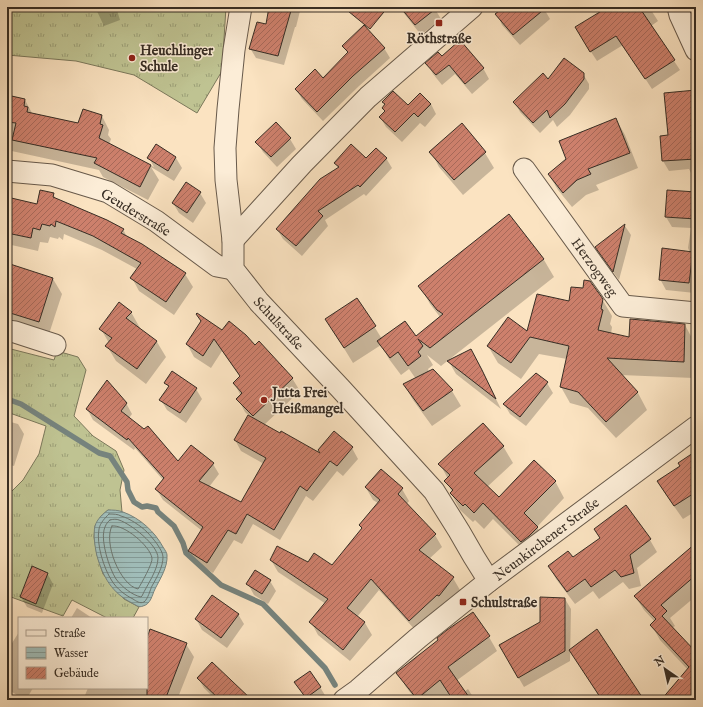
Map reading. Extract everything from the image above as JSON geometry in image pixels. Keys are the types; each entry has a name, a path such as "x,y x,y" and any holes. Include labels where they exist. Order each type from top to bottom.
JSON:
{"street":[{"path":"233,268 233,240 226,180 225,148 234,50 242,7"},
{"path":"233,240 302,164 368,97 472,7"},
{"path":"678,7 680,15 696,50"},
{"name":"Herzogweg","path":"524,169 623,306 696,313"},
{"name":"Geuderstraße","path":"7,171 52,175 108,192 156,220 217,266 233,268"},
{"name":"Schulstraße","path":"233,268 259,302 434,491 489,581"},
{"path":"7,331 15,332 55,345"},
{"name":"Neunkirchener Straße","path":"344,700 489,581 696,427"}],"green space":[{"name":"Heuchlinger Schule","path":"7,7 226,7 222,71 197,113 134,75 76,61 7,55"},
{"path":"7,348 54,360 57,351 78,357 86,370 74,416 93,436 116,451 124,470 120,490 122,512 108,510 101,516 95,526 94,537 97,555 103,574 124,599 139,607 134,617 105,617 72,600 63,616 11,597 7,606 7,496 23,480 39,454 46,426 7,412"}],"water":[{"path":"108,510 123,512 141,522 156,536 167,553 165,568 150,601 142,607 125,599 109,584 99,564 95,545 94,529 96,523"}],"building":[{"path":"269,7 292,7 278,56 249,49 257,22 266,24"},
{"path":"343,7 388,7 370,29"},
{"path":"400,7 438,7 415,25"},
{"path":"504,7 547,7 513,35 495,14"},
{"path":"608,7 639,7 675,60 645,79 616,36 590,52 575,27"},
{"path":"364,25 385,48 353,76 317,112 295,89 315,69 323,78 348,52 342,46"},
{"path":"460,40 484,68 465,84 449,65 436,75 425,63 438,52 442,56"},
{"path":"564,58 584,73 584,79 565,104 550,118 547,110 533,123 513,102 543,73 548,79"},
{"path":"696,90 696,159 662,161 660,136 668,135 664,93"},
{"path":"393,91 408,105 420,93 431,104 418,117 414,113 395,132 379,117 385,111 382,108 385,104 382,102"},
{"path":"7,95 25,99 24,106 28,107 27,112 78,123 83,109 102,115 100,124 103,125 99,138 151,165 140,187 94,163 97,158 12,140 16,123 7,122"},
{"path":"616,118 630,153 588,169 591,174 577,180 563,193 548,174 566,159 559,141"},
{"path":"276,122 291,138 271,157 255,142"},
{"path":"462,123 486,152 454,180 429,152"},
{"path":"156,144 176,157 168,171 147,158"},
{"path":"351,144 366,158 376,148 387,158 360,187 358,185 318,211 323,216 296,246 276,229 320,179 339,167 334,163"},
{"path":"186,182 201,192 187,213 172,203"},
{"path":"40,190 54,193 53,197 107,220 124,229 121,233 142,244 186,273 166,302 130,278 141,263 93,236 56,221 55,227 51,224 50,226 42,224 40,230 33,228 31,238 7,233 7,197 37,204"},
{"path":"667,190 696,192 696,219 665,217"},
{"path":"509,214 544,259 430,348 418,339 423,346 418,352 421,356 408,366 398,352 390,358 377,341 405,321 416,336 443,314 437,310 418,286"},
{"path":"625,224 613,272 595,247"},
{"path":"662,248 693,252 689,283 659,280"},
{"path":"7,263 53,278 39,322 7,312"},
{"path":"584,280 590,281 603,299 601,309 603,310 598,330 629,337 630,319 685,324 684,362 607,358 638,392 606,422 578,392 560,387 569,346 530,337 511,363 487,346 508,317 527,331 537,294 569,301 571,287 583,288"},
{"path":"357,298 376,326 344,348 325,319"},
{"path":"119,302 132,312 126,318 157,341 137,369 105,346 112,338 99,329"},
{"path":"197,313 222,330 229,321 246,335 255,345 259,341 293,378 253,416 236,399 242,393 233,383 240,376 214,339 203,356 186,344 201,321 196,314"},
{"path":"471,349 482,370 496,399 447,361"},
{"path":"433,369 453,390 423,411 403,384"},
{"path":"172,371 197,388 180,413 159,400 169,386 164,383"},
{"path":"536,373 548,382 520,417 503,404"},
{"path":"107,380 127,403 121,411 144,429 148,426 178,461 191,445 214,463 199,481 241,502 266,458 234,440 248,415 280,433 281,431 320,453 318,450 334,431 353,447 337,466 330,461 307,491 300,486 274,530 247,514 236,534 228,530 207,563 188,551 203,527 155,489 164,478 128,438 127,440 86,409"},
{"path":"483,423 504,446 474,473 499,497 534,460 556,481 524,513 538,527 521,542 483,503 474,513 465,504 463,506 450,493 453,490 444,481 450,475 438,464"},
{"path":"696,451 696,492 674,506 657,481 680,466 678,463"},
{"path":"381,469 403,488 398,494 436,534 419,550 454,577 439,596 437,595 409,621 371,579 347,608 365,622 343,650 309,622 328,599 270,560 277,546 308,562 314,553 332,565 362,528 359,525 380,500 365,487"},
{"path":"626,505 651,539 630,555 634,573 621,577 615,570 591,587 585,579 567,592 548,566 568,551 573,557 600,538 594,529"},
{"path":"696,543 696,575 661,605 667,611 662,616 696,652 696,700 661,700 689,667 650,625 656,619 634,596"},
{"path":"32,566 48,573 36,604 20,597"},
{"path":"255,570 271,580 262,594 246,584"},
{"path":"212,595 239,614 221,638 195,619"},
{"path":"540,597 565,598 565,651 518,678 499,645 540,622"},
{"path":"473,612 490,636 448,667 471,700 453,700 440,680 417,699 396,673 438,640 437,638 447,630"},
{"path":"150,629 187,643 165,700 147,700 148,635"},
{"path":"597,629 644,700 602,700 569,650"},
{"path":"212,662 252,700 220,700 197,678"},
{"path":"310,671 321,687 306,698 294,682"}],"waterway":[{"path":"7,399 21,404 99,453 110,456 127,482 128,490 134,502 142,507 147,506 156,508 158,512 174,526 183,543 186,553 221,585 263,604 325,668 335,685"}],"place":[{"name":"Röthstraße","path":"439,23"},
{"name":"Heuchlinger Schule","path":"132,58"},
{"name":"Jutta Frei Heißmangel","path":"264,400"},
{"name":"Schulstraße","path":"463,602"}]}
